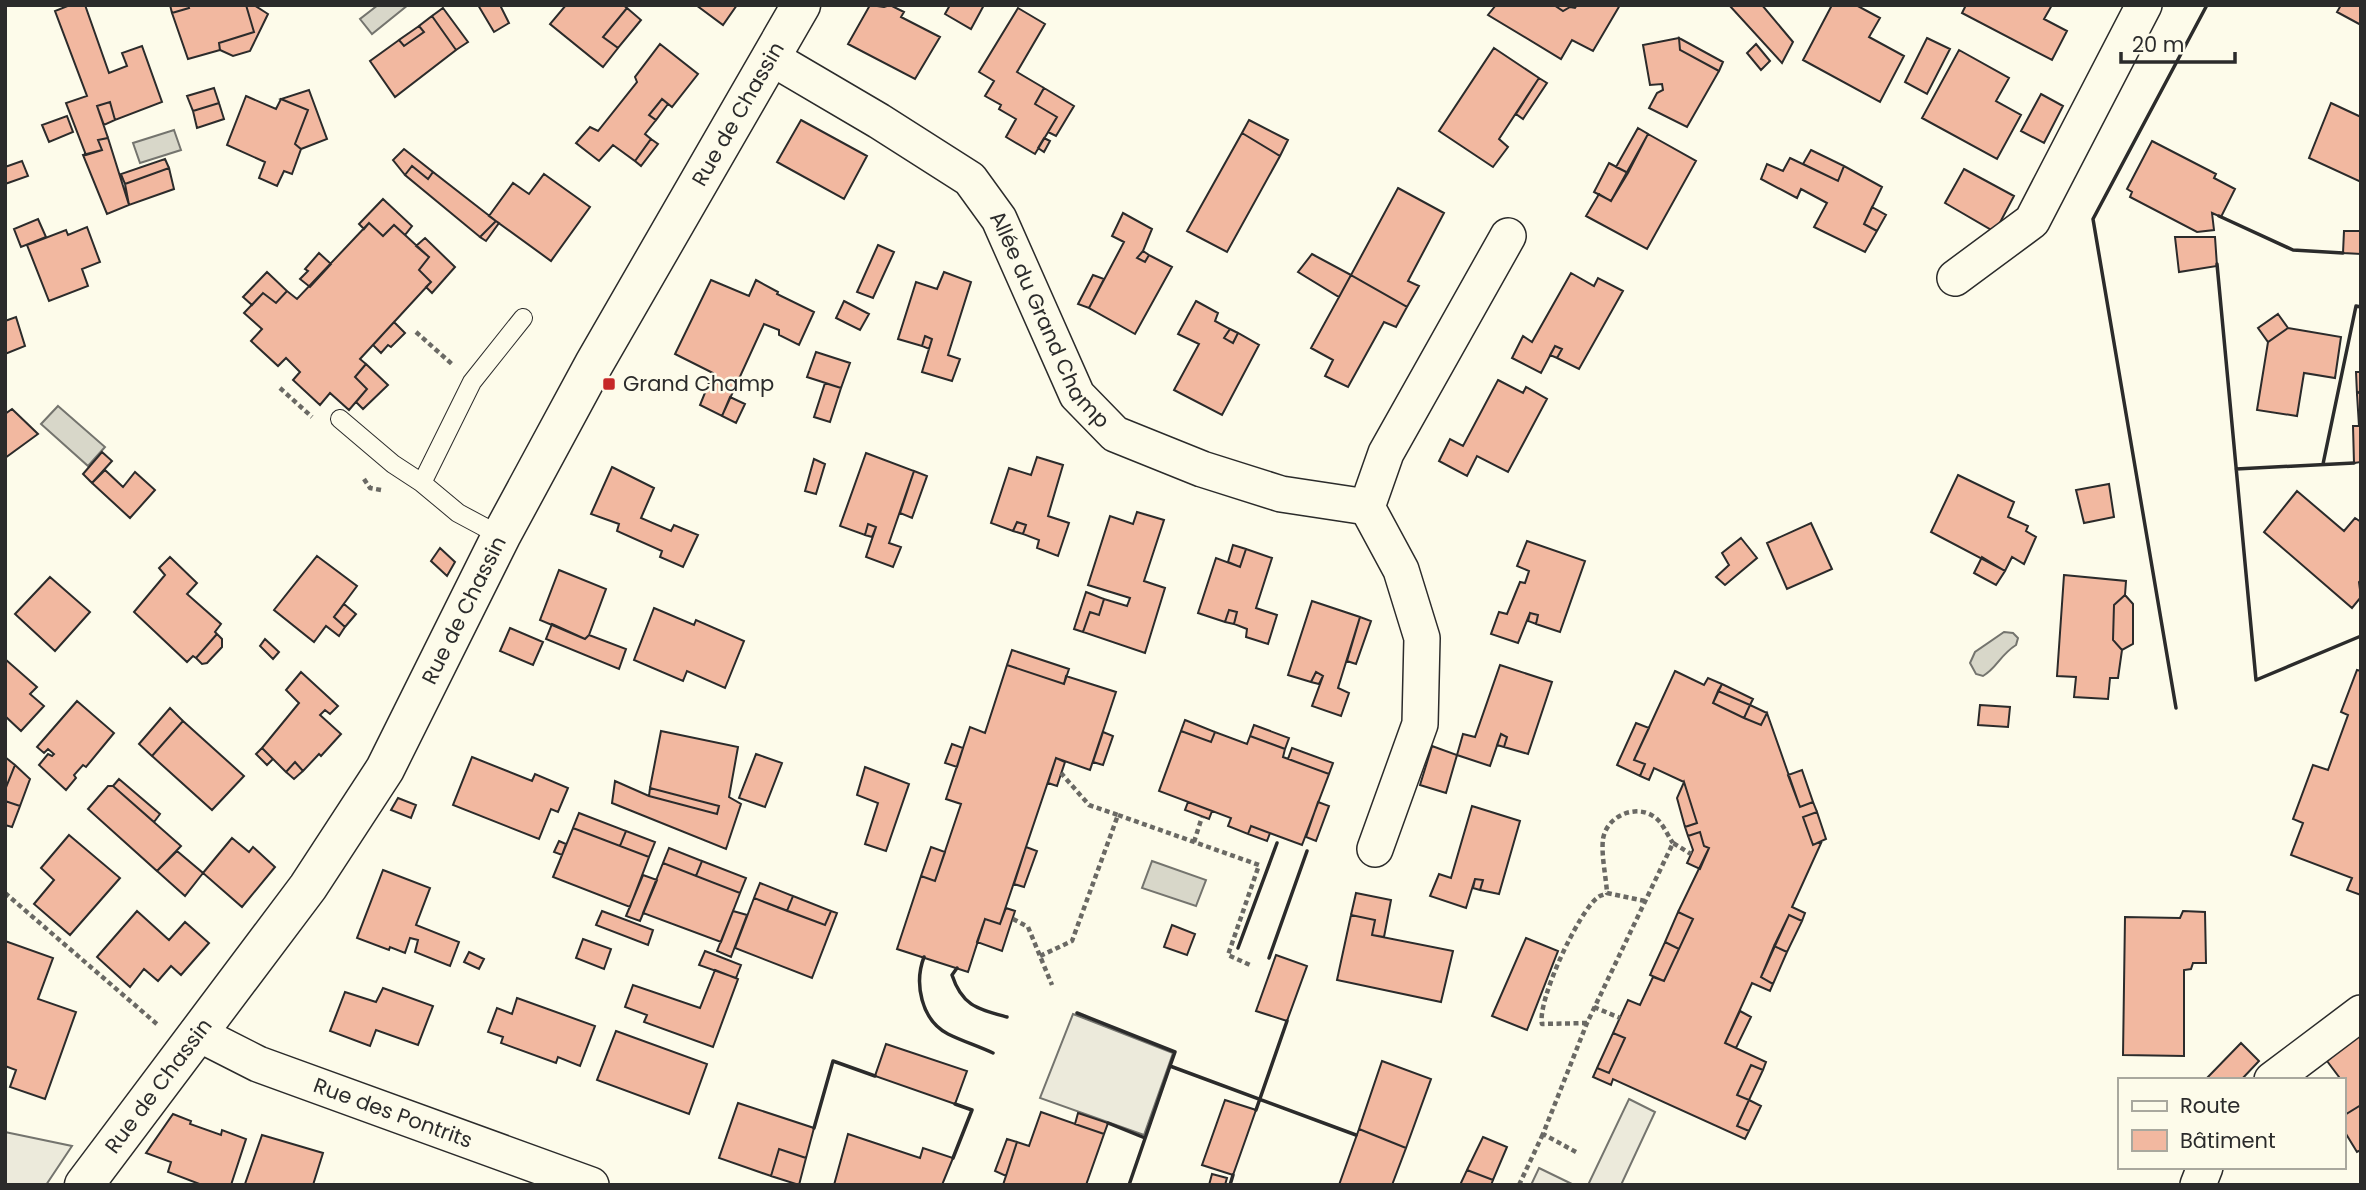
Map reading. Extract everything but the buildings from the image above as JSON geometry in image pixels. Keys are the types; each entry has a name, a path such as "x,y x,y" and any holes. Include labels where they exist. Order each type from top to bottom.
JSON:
{"main road":[{"name":"Rue de Chassin","path":"84,1185 308,887 385,769 501,537 594,364 801,5"}],"street":[{"path":"1955,278 2032,221 2144,5"},
{"name":"Allée du Grand Champ","path":"770,57 859,108 970,180 999,219 1077,395 1115,434 1202,469 1281,494 1367,507"},
{"path":"1375,849 1420,724 1422,638 1401,570 1367,507 1386,453 1508,236"},
{"path":"2275,1078 2361,1013"},
{"name":"Rue des Pontrits","path":"191,1041 576,1182"},
{"path":"2197,1185 2204,1169"}],"lane":[{"path":"422,483 472,382 523,318"},
{"path":"340,419 393,464 422,483 458,513 501,537"}],"path":[{"path":"416,332 472,382"},
{"path":"1061,773 1089,805 1259,865 1228,955 1250,965"},
{"path":"1607,893 1603,838 1609,825 1620,814 1640,811 1657,819 1673,843 1691,854"},
{"path":"1040,956 1072,941 1118,815"},
{"path":"1194,842 1202,817"},
{"path":"1519,1185 1543,1134 1594,1007 1673,843"},
{"path":"5,893 191,1041"},
{"path":"1587,1023 1542,1024 1540,1016 1571,935 1597,898 1607,893 1645,901"},
{"path":"1013,919 1028,927 1052,985"},
{"path":"1594,1007 1620,1018"},
{"path":"1543,1134 1576,1152"}],"shaded area":[{"path":"378,5 408,5 372,34 360,19"},
{"path":"174,130 181,150 140,163 133,143"},
{"path":"58,406 105,447 88,466 41,424"},
{"path":"2004,632 2013,633 2018,638 2016,645 1988,673 1983,676 1976,674 1970,663 1975,652"},
{"path":"1152,861 1206,880 1196,906 1142,888"},
{"path":"1073,1014 1173,1053 1144,1135 1040,1098"},
{"path":"1629,1099 1655,1112 1621,1185 1588,1185"},
{"path":"5,1132 72,1146 46,1185 5,1185"},
{"path":"1539,1168 1574,1185 1531,1185"}],"wall":[{"path":"2176,708 2093,219 2207,5"},
{"path":"2219,216 2293,250 2343,253"},
{"path":"2217,264 2256,680 2361,636"},
{"path":"2323,464 2356,306 2361,307"},
{"path":"2236,469 2354,463"},
{"path":"1238,948 1277,843"},
{"path":"1269,958 1307,851"},
{"path":"924,957 920,989 931,1020 948,1034 993,1053"},
{"path":"957,968 952,975 966,1000 979,1008 1007,1017"},
{"path":"1077,1013 1175,1052 1170,1066"},
{"path":"1256,1110 1287,1021"},
{"path":"814,1128 833,1061 875,1076"},
{"path":"1129,1185 1170,1066 1356,1135"},
{"path":"953,1158 972,1110 955,1104"},
{"path":"1108,1123 1145,1138"},
{"path":"1230,1185 1233,1175"}],"place":[{"name":"Grand Champ","path":"609,384"}]}
